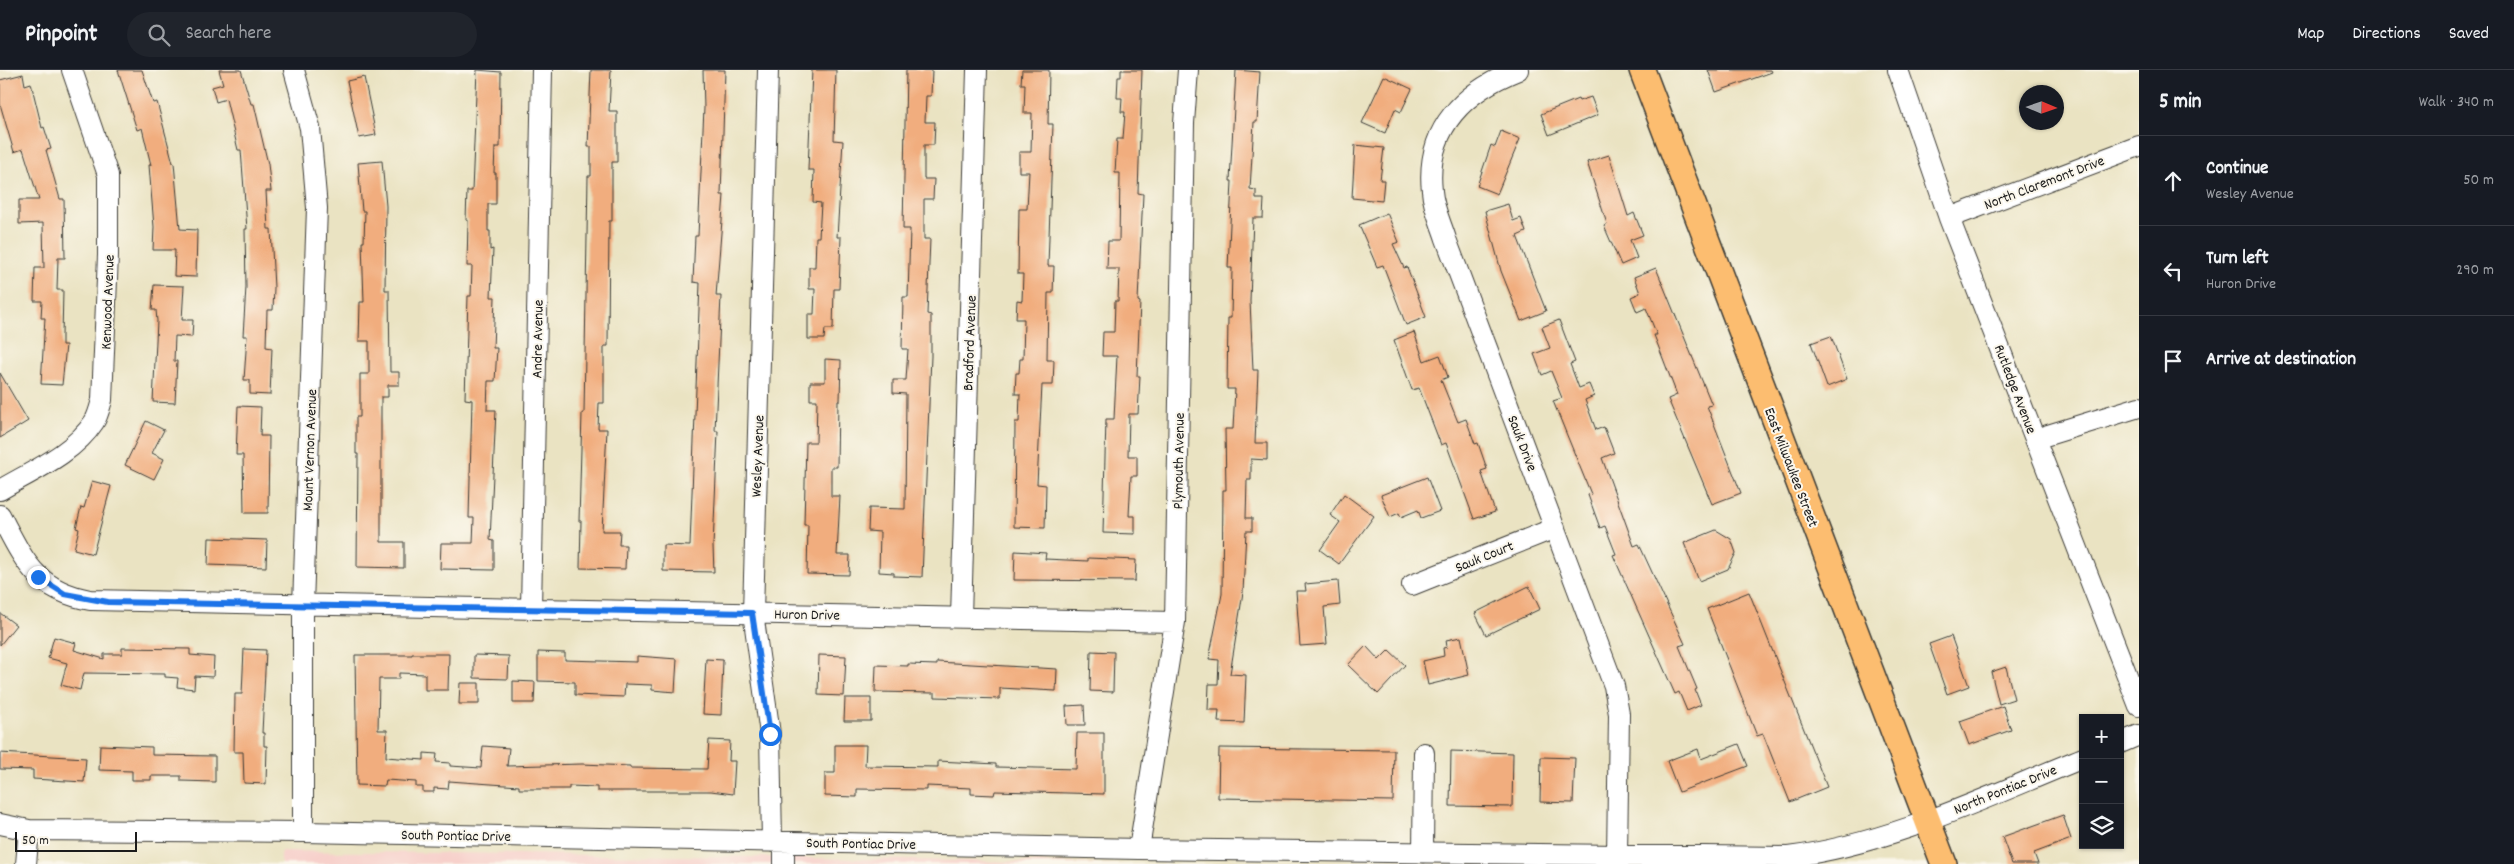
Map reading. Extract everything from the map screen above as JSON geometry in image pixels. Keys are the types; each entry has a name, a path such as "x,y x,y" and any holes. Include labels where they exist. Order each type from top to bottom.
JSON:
{"main road":[{"name":"East Milwaukee Street","path":"1642,70 1944,864"}],"street":[{"name":"Kenwood Avenue","path":"0,490 52,460 80,440 95,420 102,400 108,255 108,175 72,70"},
{"name":"Mount Vernon Avenue","path":"294,70 310,128 317,208 303,605 303,832"},
{"name":"Andre Avenue","path":"531,608 542,70"},
{"name":"Wesley Avenue","path":"768,70 752,613 770,734 778,842 784,864"},
{"name":"Bradford Avenue","path":"961,617 977,70"},
{"name":"Plymouth Avenue","path":"1139,849 1174,622 1184,123 1188,70"},
{"name":"Sauk Drive","path":"1518,70 1493,80 1472,94 1456,109 1445,124 1433,153 1432,192 1446,239 1614,686 1619,714 1617,857"},
{"name":"Rutledge Avenue","path":"1898,70 1949,218 2139,706"},
{"name":"North Claremont Drive","path":"1949,218 2139,146"},
{"path":"2035,439 2139,407"},
{"name":"Huron Drive","path":"0,515 27,565 50,587 65,594 108,602 531,608 1174,622"},
{"name":"Sauk Court","path":"1412,585 1555,528"},
{"path":"2124,741 2139,735"},
{"path":"1423,853 1424,754"},
{"name":"North Pontiac Drive","path":"1928,820 2080,759"},
{"name":"South Pontiac Drive","path":"0,824 29,830 303,832 778,842 953,855 1026,855 1139,849 1261,857 1423,853 1686,860 1831,858 1928,820"},
{"path":"26,864 29,830"}],"shaded area":[{"path":"281,851 753,857 1128,864 281,864"}],"building":[{"path":"118,70 142,70 153,103 157,102 174,163 180,229 197,230 196,277 174,276 175,250 153,250 154,227 149,165 151,165 142,128 137,130"},
{"path":"219,70 241,70 251,104 254,104 268,164 271,191 266,191 268,229 271,229 274,288 273,310 267,310 266,347 272,348 270,395 250,394 250,380 244,380 247,336 243,336 246,287 245,229 247,229 241,150 238,150 226,99 216,102 212,87 223,84"},
{"path":"477,70 501,72 500,147 495,147 494,173 496,173 496,204 488,204 490,250 493,249 491,297 495,297 493,348 497,348 495,381 488,381 487,410 496,410 490,540 494,541 494,570 440,569 441,543 473,543 474,518 469,518 472,400 465,399 468,296 471,296 472,266 467,266 468,220 466,220 467,191 472,191"},
{"path":"591,70 611,70 609,111 617,111 617,162 612,162 612,221 609,221 608,346 604,346 604,403 599,403 598,429 607,429 602,531 620,531 619,545 626,545 625,569 580,568 581,521 579,521 582,413 584,413 588,176 591,176 591,147 588,147"},
{"path":"703,70 725,70 721,195 724,195 716,296 721,296 715,431 718,431 713,546 714,572 663,571 663,545 690,546 700,283 693,282 695,236 698,236 704,108"},
{"path":"812,70 836,70 834,140 843,141 837,237 841,237 839,289 834,289 833,329 825,329 824,339 808,339 808,314 814,314 815,289 809,289 809,267 815,267 816,237 819,237 821,203 813,202 814,170 808,170"},
{"path":"906,70 932,70 931,96 926,96 925,122 935,122 934,145 924,145 924,179 934,179 933,199 924,199 924,239 930,239 927,314 931,315 931,356 922,577 894,576 894,573 879,572 880,532 868,531 869,508 905,509 906,394 893,393 893,380 906,380 908,349 902,349 903,297 908,297 910,229 903,229"},
{"path":"1022,70 1049,70 1048,124 1053,124 1048,266 1054,266 1053,293 1048,293 1047,360 1054,360 1053,385 1042,385 1037,484 1046,485 1045,528 1014,527 1015,422 1019,422 1020,394 1015,394 1016,373 1019,373 1020,359 1023,359 1024,319 1016,319 1017,300 1022,301 1023,274 1018,274 1019,209 1027,209 1029,172 1019,172 1019,152 1031,152 1032,113 1024,113 1025,84 1021,84"},
{"path":"1121,70 1142,70 1138,193 1143,194 1138,301 1140,302 1137,376 1140,376 1138,414 1129,414 1128,456 1137,456 1137,476 1131,476 1129,516 1135,516 1135,534 1103,533 1106,419 1114,419 1117,356 1102,356 1103,332 1114,332 1115,301 1118,301 1119,269 1107,269 1108,241 1119,241 1120,173 1115,173 1117,139 1123,139 1125,112 1121,112 1122,98 1117,98 1118,77 1121,77"},
{"path":"1236,70 1260,72 1257,122 1254,122 1250,189 1256,190 1256,199 1264,199 1263,218 1253,218 1250,301 1253,370 1258,370 1255,443 1267,443 1267,460 1251,459 1251,480 1247,480 1246,518 1252,518 1252,531 1246,531 1243,592 1230,674 1246,675 1244,723 1218,722 1219,710 1208,710 1209,684 1218,684 1219,660 1209,659 1222,594 1223,490 1226,490 1225,429 1233,429 1235,389 1227,389 1228,318 1231,318 1232,268 1228,268 1232,181 1230,181"},
{"path":"1708,70 1771,70 1772,72 1716,92"},
{"path":"23,74 25,85 31,83 42,128 44,127 51,149 46,150 60,199 64,199 65,258 58,258 57,290 63,290 62,345 66,345 62,385 41,384 45,318 41,318 42,301 34,301 35,268 44,268 43,223 19,224 19,200 39,200 23,149 14,152 0,104 0,80"},
{"path":"1384,76 1412,89 1401,112 1395,109 1385,133 1362,123"},
{"path":"364,77 376,135 359,138 347,81"},
{"path":"1591,97 1598,115 1549,135 1541,114 1578,99 1579,101"},
{"path":"1501,131 1520,139 1497,194 1477,186 1491,145 1495,147"},
{"path":"1355,145 1384,148 1380,180 1384,180 1382,201 1352,198"},
{"path":"1609,155 1628,216 1634,213 1643,235 1630,240 1637,258 1621,265 1604,226 1607,224 1587,162"},
{"path":"382,161 386,206 385,290 389,290 390,372 399,372 399,385 388,385 388,397 381,397 381,542 404,542 404,568 357,567 358,454 356,454 356,417 360,417 360,374 369,374 369,341 359,341 360,302 364,302 362,242 364,242 365,211 362,211 358,163"},
{"path":"1508,204 1513,221 1521,218 1526,232 1517,236 1546,311 1521,321 1501,271 1485,211"},
{"path":"1387,213 1399,242 1393,244 1404,268 1407,267 1426,317 1406,325 1383,265 1377,267 1359,225"},
{"path":"1656,268 1712,405 1707,406 1741,493 1712,504 1668,399 1677,395 1654,335 1657,335 1646,308 1637,312 1631,297 1640,293 1634,277"},
{"path":"154,285 184,286 182,320 193,320 192,337 175,336 174,361 177,361 175,403 153,402 157,321 156,310 152,310"},
{"path":"1559,320 1575,362 1570,364 1579,388 1589,384 1594,396 1585,400 1596,430 1604,427 1614,453 1602,458 1634,546 1639,544 1685,644 1679,646 1697,689 1695,690 1701,705 1687,711 1679,692 1675,694 1613,555 1616,554 1605,526 1600,528 1588,495 1591,494 1553,401 1562,398 1551,371 1542,375 1534,354 1550,348 1542,327"},
{"path":"1414,332 1424,361 1440,355 1448,377 1441,380 1458,422 1466,419 1475,444 1478,443 1487,469 1481,471 1495,512 1474,519 1446,443 1441,445 1419,388 1412,390 1394,340"},
{"path":"1831,336 1847,379 1827,387 1811,343"},
{"path":"825,359 841,360 837,467 831,467 831,496 840,496 837,555 850,555 849,575 807,574 808,525 804,525 806,442 816,442 817,400 810,400 810,382 825,382"},
{"path":"0,373 28,421 0,438"},
{"path":"238,406 261,407 260,436 269,436 268,513 244,513 243,455 236,455"},
{"path":"146,421 164,430 152,453 164,459 154,479 125,465"},
{"path":"1427,477 1440,511 1421,518 1418,510 1401,517 1399,513 1390,517 1381,495"},
{"path":"92,481 111,486 93,554 74,549 79,529 76,528 81,507 84,508"},
{"path":"1344,494 1374,516 1339,564 1320,550 1340,522 1330,515"},
{"path":"1716,530 1731,539 1736,553 1728,569 1699,581 1684,543"},
{"path":"209,538 267,540 266,567 208,565"},
{"path":"1015,551 1046,553 1045,559 1088,561 1088,558 1136,560 1135,581 1014,580"},
{"path":"1338,581 1340,605 1324,607 1327,644 1300,646 1296,591 1306,591 1305,584"},
{"path":"1529,586 1540,609 1486,635 1475,613"},
{"path":"1749,592 1827,787 1790,802 1763,734 1757,736 1707,609"},
{"path":"0,613 16,625 0,645"},
{"path":"1951,636 1969,686 1947,694 1929,644"},
{"path":"54,637 76,643 74,650 104,659 104,654 122,654 122,648 190,649 190,655 214,657 213,677 195,676 194,689 177,687 178,678 165,677 165,674 84,673 80,690 61,685 67,663 48,658"},
{"path":"1461,637 1469,675 1428,685 1423,661 1444,656 1443,648 1447,647 1446,640"},
{"path":"1366,646 1379,660 1389,650 1405,665 1378,694 1348,665"},
{"path":"244,649 266,650 262,733 264,733 264,746 267,746 266,784 244,783 243,752 234,752 235,694 242,694"},
{"path":"1091,651 1114,652 1113,692 1090,691"},
{"path":"538,652 565,653 565,660 637,662 637,656 677,659 675,692 652,690 652,685 625,684 624,697 575,695 575,682 538,681"},
{"path":"449,654 448,690 425,690 425,674 399,673 399,679 379,679 378,730 387,730 386,757 424,760 424,753 437,754 436,762 450,763 450,766 481,768 483,746 509,748 507,766 582,764 630,766 630,768 707,769 709,740 730,741 729,761 735,761 733,794 711,791 597,791 597,787 569,786 569,789 519,789 519,786 449,781 448,789 434,788 434,792 423,792 423,787 416,787 416,782 386,780 385,786 357,785 355,655"},
{"path":"474,655 509,656 508,679 474,678"},
{"path":"819,655 846,656 844,696 818,695"},
{"path":"706,659 723,660 721,715 703,714"},
{"path":"937,662 1057,669 1056,691 1000,688 1000,699 935,697 935,693 875,692 876,665 937,665"},
{"path":"2006,667 2014,699 1999,704 1991,672"},
{"path":"513,681 535,682 534,703 513,703"},
{"path":"460,683 479,683 479,704 459,704"},
{"path":"845,698 871,698 871,721 844,721"},
{"path":"1084,705 1085,725 1067,725 1066,706"},
{"path":"2003,706 2011,730 1969,745 1960,721"},
{"path":"1077,733 1104,733 1104,794 995,791 994,795 971,794 971,788 927,786 927,790 857,789 857,797 825,796 825,773 835,773 835,745 866,745 865,766 938,767 938,761 996,764 996,767 1076,769"},
{"path":"1739,744 1748,766 1679,792 1667,761 1698,749 1701,759"},
{"path":"100,745 152,747 152,755 215,756 215,782 181,781 181,776 151,776 151,780 132,780 132,771 99,770"},
{"path":"1219,748 1394,750 1393,801 1218,798"},
{"path":"1451,751 1513,753 1512,807 1450,806"},
{"path":"0,753 86,758 84,782 33,779 33,770 0,769"},
{"path":"1541,757 1575,758 1573,803 1540,802"},
{"path":"2063,815 2071,839 2034,853 2038,864 2012,864 2002,837"}],"route":[{"path":"38,577 50,587 65,594 78,598 108,602 752,613 770,734"}]}
